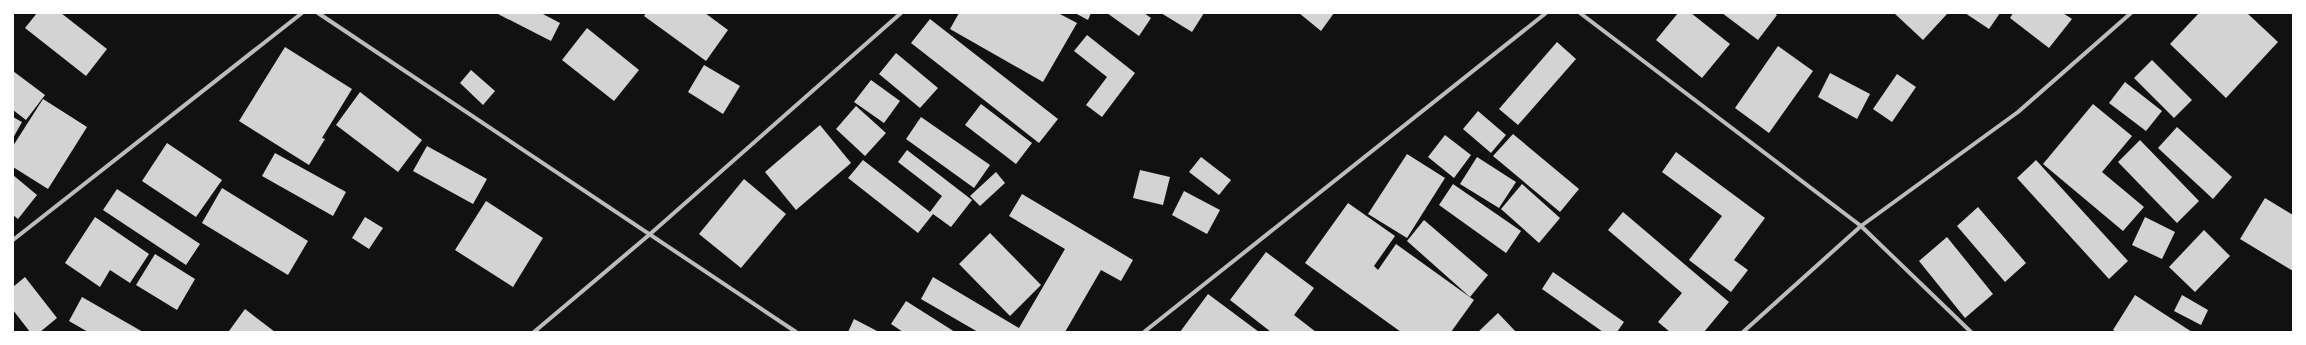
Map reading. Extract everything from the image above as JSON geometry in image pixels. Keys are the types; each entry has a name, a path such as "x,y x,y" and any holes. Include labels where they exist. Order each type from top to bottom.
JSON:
{"street":[{"path":"13,240 302,13"},
{"path":"318,13 796,332"},
{"path":"534,332 649,235 901,13"},
{"path":"1144,332 1546,13"},
{"path":"1580,13 1861,226 1971,332"},
{"path":"1743,332 1861,226 2018,112 2131,13"}],"building":[{"path":"37,13 61,13 107,49 86,76 25,28"},
{"path":"496,13 541,13 560,23 551,41"},
{"path":"646,13 705,13 728,30 706,61 644,16"},
{"path":"959,13 1058,13 1077,23 1043,82 950,29"},
{"path":"1075,13 1091,13 1088,20"},
{"path":"1107,13 1144,13 1151,18 1139,36"},
{"path":"1161,13 1204,13 1192,32"},
{"path":"1299,13 1334,13 1321,31"},
{"path":"1678,13 1691,13 1730,44 1702,78 1656,40"},
{"path":"1722,13 1774,13 1777,15 1758,40"},
{"path":"1894,13 1945,13 1947,14 1923,40"},
{"path":"1965,13 2000,13 1989,29"},
{"path":"2013,13 2063,13 2072,19 2049,48 2010,18"},
{"path":"2199,13 2247,13 2278,42 2226,98 2170,44"},
{"path":"930,19 1058,119 1039,143 911,43"},
{"path":"587,28 639,70 614,101 562,60"},
{"path":"1087,35 1135,73 1102,117 1086,105 1107,77 1074,51"},
{"path":"1557,42 1576,59 1518,125 1499,109"},
{"path":"1778,46 1813,71 1769,133 1735,108"},
{"path":"285,47 352,89 322,138 325,139 309,165 239,121"},
{"path":"896,53 938,88 920,108 879,74"},
{"path":"2152,60 2192,100 2174,118 2134,78"},
{"path":"704,65 740,86 723,114 688,92"},
{"path":"471,70 495,91 483,105 460,83"},
{"path":"13,71 45,95 26,120 13,110"},
{"path":"1830,73 1870,94 1857,119 1818,97"},
{"path":"1897,74 1916,87 1892,122 1873,109"},
{"path":"871,80 900,101 884,123 854,102"},
{"path":"2125,82 2162,111 2146,131 2109,103"},
{"path":"360,92 422,140 398,172 336,125"},
{"path":"43,99 87,127 48,189 13,167 13,146"},
{"path":"981,104 1032,143 1016,164 965,125"},
{"path":"2093,104 2132,136 2102,172 2144,207 2123,231 2043,164"},
{"path":"856,106 886,133 865,156 836,129"},
{"path":"1478,111 1506,135 1491,153 1463,129"},
{"path":"13,117 22,122 13,138"},
{"path":"921,117 990,165 974,188 906,139"},
{"path":"820,125 851,163 796,210 765,172"},
{"path":"2177,127 2232,177 2213,199 2158,148"},
{"path":"1513,134 1579,189 1560,212 1493,156"},
{"path":"1445,135 1471,155 1454,178 1428,157"},
{"path":"2140,140 2199,201 2177,223 2118,162"},
{"path":"167,143 222,180 196,217 142,181"},
{"path":"427,146 487,179 473,204 413,171"},
{"path":"907,150 972,200 951,227 933,214 918,233 848,178 863,160 930,212 942,196 898,162"},
{"path":"1676,152 1765,218 1734,260 1748,270 1731,292 1689,260 1722,216 1662,172"},
{"path":"275,153 346,192 333,216 262,176"},
{"path":"1407,154 1445,178 1407,238 1368,214"},
{"path":"1201,157 1231,180 1219,195 1189,172"},
{"path":"1477,157 1516,182 1499,208 1460,184"},
{"path":"2036,160 2128,261 2109,279 2017,178"},
{"path":"1140,170 1170,177 1163,205 1133,198"},
{"path":"996,172 1005,183 980,206 970,196"},
{"path":"13,175 37,195 18,219 13,215"},
{"path":"744,179 786,214 741,268 699,234"},
{"path":"1453,184 1521,231 1506,253 1439,205"},
{"path":"1522,184 1560,218 1539,243 1501,209"},
{"path":"222,188 308,241 288,275 202,223"},
{"path":"117,189 200,244 186,265 103,210"},
{"path":"1184,191 1220,210 1207,234 1172,215"},
{"path":"1022,194 1133,260 1121,281 1101,270 1065,332 978,332 921,299 933,277 1019,328 1065,249 1009,216"},
{"path":"2265,198 2293,215 2293,271 2240,239"},
{"path":"486,201 543,238 513,287 455,250"},
{"path":"1348,203 1395,236 1374,266 1378,270 1396,244 1474,300 1451,332 1401,332 1305,263"},
{"path":"1978,207 2026,263 2005,282 1957,226"},
{"path":"1623,212 1729,302 1704,332 1670,332 1658,322 1682,293 1608,230"},
{"path":"95,217 149,254 130,283 110,270 100,287 65,263"},
{"path":"365,217 383,228 369,249 352,238"},
{"path":"2145,217 2175,232 2162,259 2132,245"},
{"path":"1424,220 1488,275 1470,297 1407,241"},
{"path":"2204,230 2230,256 2195,292 2169,267"},
{"path":"990,233 1041,285 1010,316 959,264"},
{"path":"1947,237 1993,294 1965,318 1919,261"},
{"path":"1266,252 1314,288 1294,315 1316,332 1271,332 1230,300"},
{"path":"155,254 195,279 177,310 136,285"},
{"path":"1553,272 1624,322 1617,332 1603,332 1542,289"},
{"path":"25,277 57,318 40,332 30,332 13,310 13,287"},
{"path":"1208,294 1259,332 1180,332"},
{"path":"2135,295 2192,332 2116,332 2113,330"},
{"path":"2182,295 2208,310 2201,325 2174,311"},
{"path":"82,297 143,332 88,332 69,321"},
{"path":"906,301 955,332 903,332 891,324"},
{"path":"245,309 275,332 229,331"},
{"path":"1498,313 1516,332 1478,332"},
{"path":"854,319 879,332 848,332"}]}
